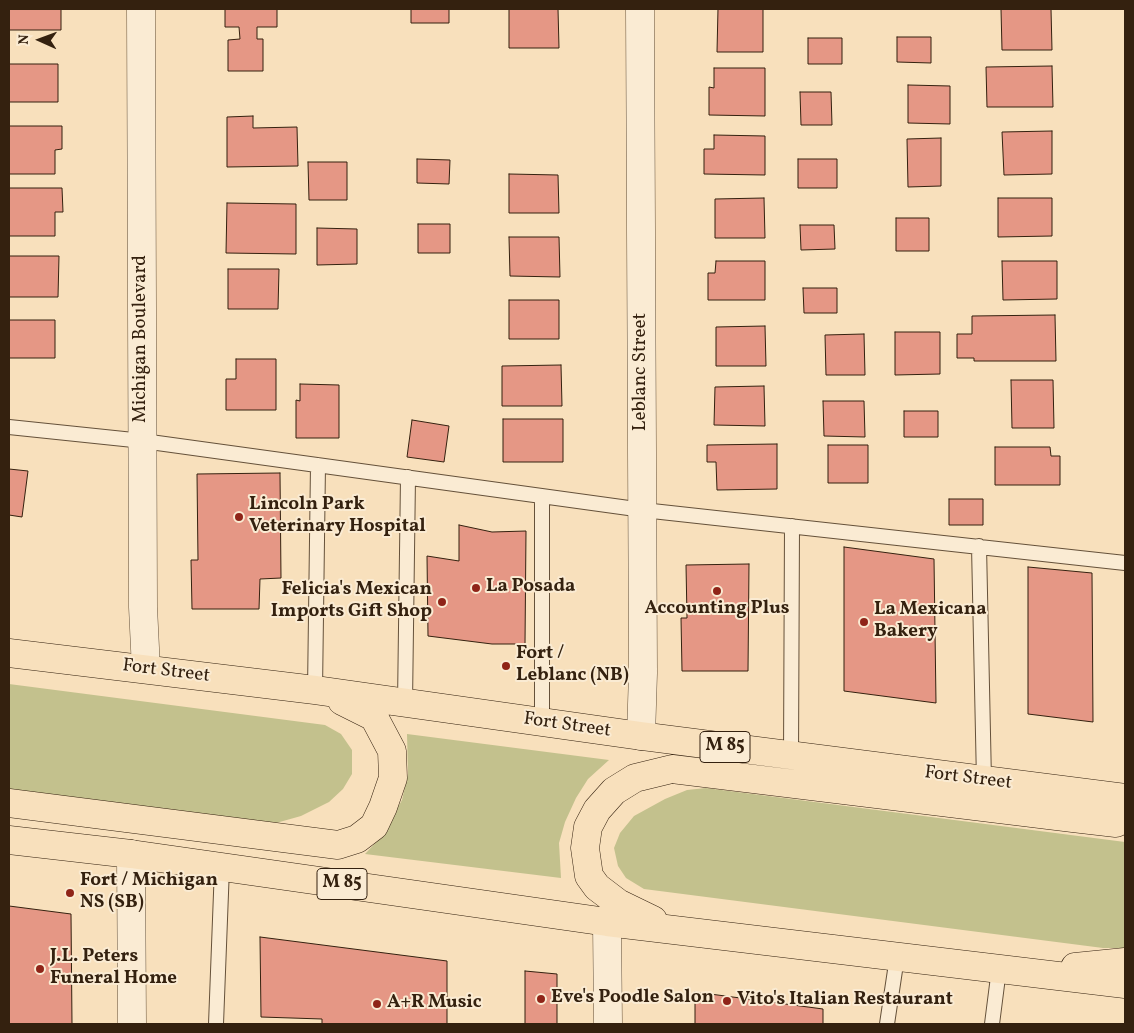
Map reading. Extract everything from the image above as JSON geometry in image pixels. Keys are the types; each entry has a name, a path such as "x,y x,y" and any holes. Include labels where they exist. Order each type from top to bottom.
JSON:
{"main road":[{"name":"Fort Street","path":"9,652 321,691 790,756 1125,798"},
{"path":"9,803 338,845 357,839 374,826 383,807 393,778 392,751 374,717 321,691"},
{"path":"674,930 618,903 597,887 589,876 585,848 588,827 598,810 614,791 635,778 672,769 1116,823 1125,818"},
{"name":"M 85","path":"9,840 131,854 607,922 1125,984"},
{"path":"1011,970 1125,962"}],"street":[{"name":"Michigan Boulevard","path":"141,9 143,607 146,669"},
{"name":"Leblanc Street","path":"640,9 644,672 641,736"},
{"path":"131,854 132,1024"},
{"path":"607,922 608,1024"}],"lane":[{"path":"9,427 143,441 643,510 1125,562"},
{"path":"318,465 321,691"},
{"path":"406,703 408,477"},
{"path":"542,496 542,722"},
{"path":"790,756 792,526"},
{"path":"979,546 984,781"},
{"path":"216,1024 222,867"},
{"path":"887,1024 897,957"},
{"path":"992,1024 1011,970"}],"shaded area":[{"path":"9,684 325,725 341,734 352,750 352,774 343,789 329,802 301,816 276,823 253,825 9,793"},
{"path":"407,734 609,760 588,779 576,798 565,822 559,843 561,878 365,854 381,837 402,800 408,774"},
{"path":"706,788 1125,842 1125,948 1103,948 644,889 626,878 618,866 614,848 620,833 634,816 665,799 687,790"}],"building":[{"path":"9,9 61,9 61,30 9,30"},
{"path":"225,9 277,9 277,27 257,27 257,39 263,39 263,71 228,71 228,40 240,39 239,27 225,27"},
{"path":"411,9 449,9 449,23 411,23"},
{"path":"509,9 558,9 559,48 509,48"},
{"path":"718,9 763,9 763,52 717,52"},
{"path":"1001,9 1051,9 1052,50 1002,50"},
{"path":"897,37 931,37 931,63 897,62"},
{"path":"808,38 842,38 842,64 808,64"},
{"path":"9,64 58,64 58,102 9,102"},
{"path":"1052,66 1053,107 987,107 986,67"},
{"path":"714,68 765,68 765,116 709,115 709,87 714,88"},
{"path":"908,85 950,86 950,124 908,123"},
{"path":"800,92 831,92 832,125 801,125"},
{"path":"253,116 253,128 297,127 298,166 227,167 227,117"},
{"path":"9,126 62,126 62,149 55,150 55,174 9,174"},
{"path":"1052,131 1052,174 1004,175 1002,132"},
{"path":"714,135 765,136 765,175 704,174 704,149 714,149"},
{"path":"941,138 941,186 908,187 907,139"},
{"path":"417,159 450,160 449,184 417,183"},
{"path":"798,159 837,159 837,188 798,188"},
{"path":"308,162 347,162 347,200 309,200"},
{"path":"509,174 558,175 559,213 509,213"},
{"path":"9,188 62,188 63,212 55,212 55,236 9,236"},
{"path":"764,198 765,238 715,238 715,199"},
{"path":"998,198 1052,198 1052,236 998,237"},
{"path":"227,203 296,204 296,254 226,253"},
{"path":"896,218 929,218 929,251 896,251"},
{"path":"418,224 450,224 450,253 418,253"},
{"path":"800,225 834,225 835,249 801,250"},
{"path":"317,228 357,229 357,264 317,265"},
{"path":"509,237 559,237 560,277 510,276"},
{"path":"9,256 59,256 58,297 9,297"},
{"path":"716,261 765,261 765,300 708,300 708,273 715,273"},
{"path":"1002,261 1057,261 1057,299 1003,300"},
{"path":"228,269 279,269 278,309 228,309"},
{"path":"803,288 837,288 837,313 804,313"},
{"path":"509,300 559,300 559,339 509,339"},
{"path":"1055,315 1056,361 974,361 974,358 957,358 957,334 972,334 972,316"},
{"path":"9,320 55,320 55,358 9,358"},
{"path":"765,326 766,366 716,366 716,327"},
{"path":"895,332 940,332 940,374 895,375"},
{"path":"864,334 865,375 826,375 825,335"},
{"path":"236,359 276,359 276,410 226,410 226,379 236,379"},
{"path":"561,365 562,406 502,406 502,366"},
{"path":"1011,380 1053,380 1054,428 1012,428"},
{"path":"300,384 339,385 339,438 296,438 296,400 300,401"},
{"path":"764,386 765,426 714,425 715,387"},
{"path":"823,401 864,401 865,437 824,436"},
{"path":"904,411 938,411 938,437 904,437"},
{"path":"503,419 563,419 563,462 503,462"},
{"path":"412,420 449,426 444,462 407,457"},
{"path":"777,444 777,489 717,490 716,462 707,462 707,445"},
{"path":"828,445 868,445 868,483 828,483"},
{"path":"995,447 1050,447 1051,456 1060,456 1060,485 995,485"},
{"path":"9,469 28,471 22,517 9,515"},
{"name":"Lincoln Park Veterinary Hospital","path":"280,473 281,578 260,579 259,609 192,609 191,560 198,560 197,474"},
{"path":"949,499 983,499 983,525 949,525"},
{"path":"459,525 492,532 526,531 525,644 492,644 428,636 427,556 459,561"},
{"path":"844,547 934,559 936,703 844,691"},
{"name":"Accounting Plus","path":"749,564 748,671 682,671 681,618 687,618 686,565"},
{"path":"1028,567 1092,573 1093,722 1028,714"},
{"name":"J.L. Peters Funeral Home","path":"9,906 71,914 72,1024 9,1024"},
{"path":"260,937 447,961 447,1024 322,1024 322,1019 261,1017"},
{"name":"Eve's Poodle Salon","path":"525,971 557,974 557,1024 525,1024"},
{"name":"Vito's Italian Restaurant","path":"695,992 823,1009 823,1024 695,1024"}],"place":[{"name":"Lincoln Park Veterinary Hospital","path":"239,517"},
{"name":"La Posada","path":"476,588"},
{"name":"Accounting Plus","path":"717,591"},
{"name":"Felicia's Mexican Imports Gift Shop","path":"442,602"},
{"name":"La Mexicana Bakery","path":"864,622"},
{"name":"Fort / Leblanc (NB)","path":"506,666"},
{"name":"Fort / Michigan NS (SB)","path":"70,893"},
{"name":"J.L. Peters Funeral Home","path":"40,969"},
{"name":"Eve's Poodle Salon","path":"541,999"},
{"name":"Vito's Italian Restaurant","path":"727,1001"},
{"name":"A+R Music","path":"377,1004"}]}
